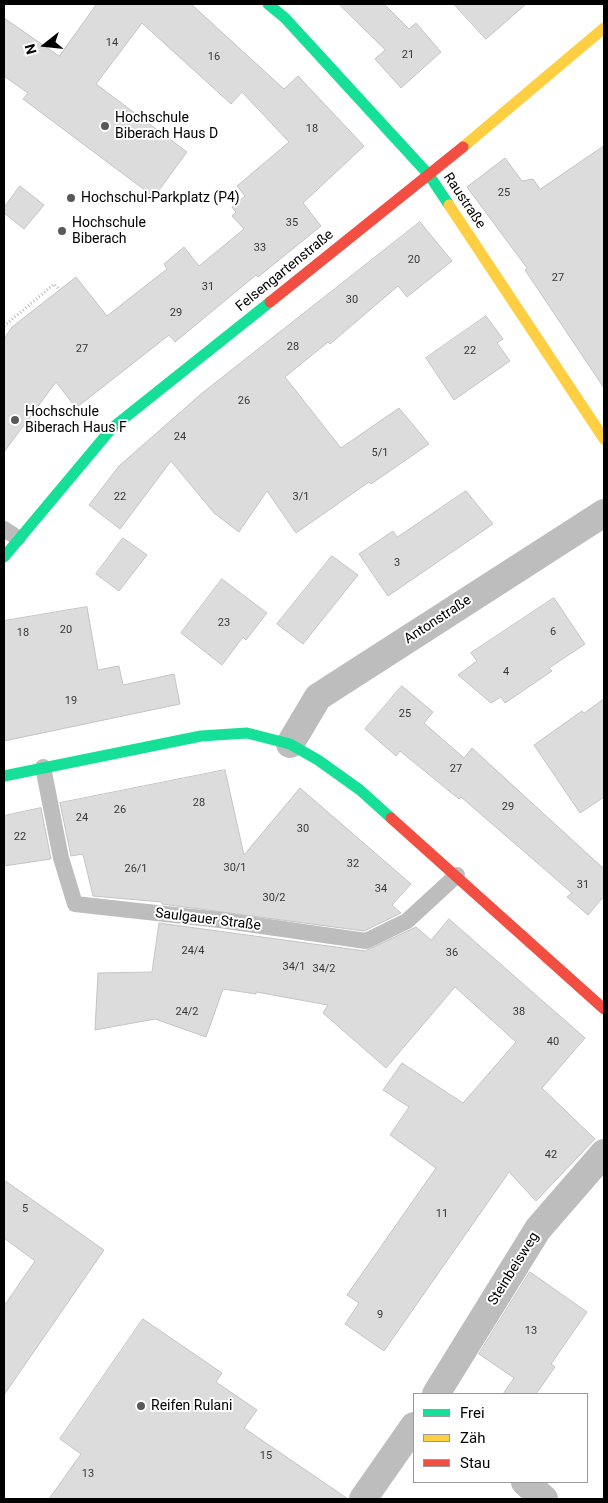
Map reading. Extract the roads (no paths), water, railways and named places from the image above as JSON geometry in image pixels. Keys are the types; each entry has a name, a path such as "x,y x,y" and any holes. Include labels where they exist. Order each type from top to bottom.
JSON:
{"street":[{"name":"Raustraße","path":"268,4 284,18 429,175 604,439"},
{"name":"Felsengartenstraße","path":"4,556 112,428 429,175 604,28"},
{"name":"Antonstraße","path":"290,744 318,697 604,514"},
{"path":"4,776 201,736 247,732 290,744 318,760 360,790 457,875 604,1009"},
{"name":"Steinbeisweg","path":"437,1393 538,1229 604,1152"},
{"path":"363,1499 413,1427"},
{"path":"526,1483 544,1499"}],"lane":[{"path":"4,529 18,538"},
{"name":"Saulgauer Straße","path":"43,767 61,858 75,904 220,920 366,942 407,921 457,875"}],"place":[{"name":"Hochschule Biberach Haus D","path":"105,126"},
{"name":"Hochschul-Parkplatz (P4)","path":"71,198"},
{"name":"Hochschule Biberach","path":"62,231"},
{"name":"Hochschule Biberach Haus F","path":"15,420"},
{"name":"Reifen Rulani","path":"141,1406"}]}
